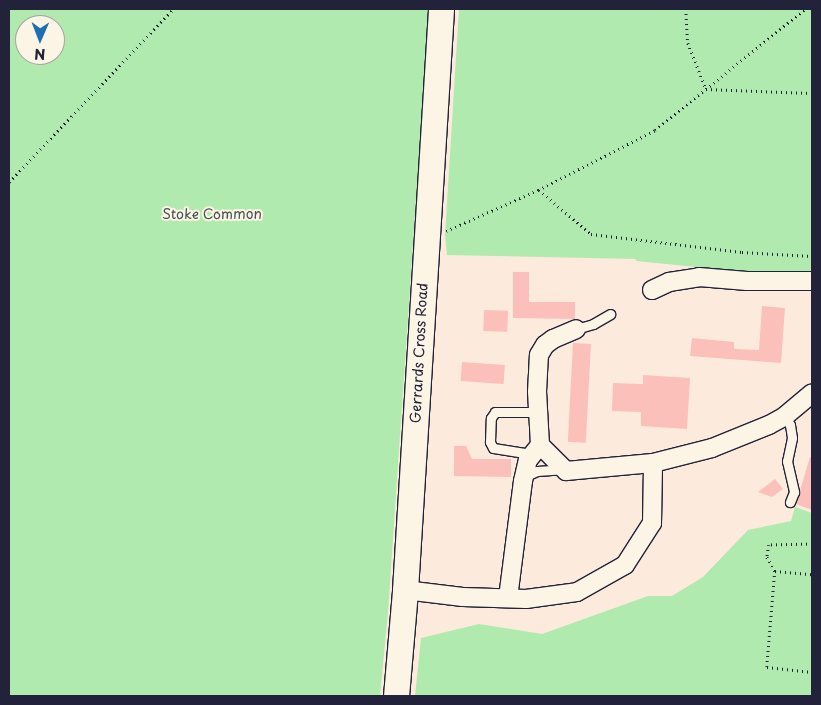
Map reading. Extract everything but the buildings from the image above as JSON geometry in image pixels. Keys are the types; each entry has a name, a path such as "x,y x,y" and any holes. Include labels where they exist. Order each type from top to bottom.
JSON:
{"main road":[{"name":"Gerrards Cross Road","path":"396,696 406,590 441,9"}],"street":[{"path":"652,290 669,282 699,277 747,281 812,281"},
{"path":"508,598 523,478 535,450 538,412 537,392 542,350 553,339 576,329"},
{"path":"535,450 563,469 574,472 653,463 712,448 769,426 785,416 812,393"},
{"path":"406,590 463,597 526,599 577,592 625,565 652,522 653,463"}],"lane":[{"path":"576,329 593,324 610,314"},
{"path":"535,450 493,448 490,442 490,418 495,412 538,412"},
{"path":"785,416 790,425 792,438 787,461 794,492 790,502"},
{"path":"523,478 537,471 563,469"}],"path":[{"path":"9,182 173,9"},
{"path":"686,9 688,43 706,89"},
{"path":"426,240 538,190 655,130 805,9"},
{"path":"706,89 812,93"},
{"path":"538,190 591,234 742,252 812,256"},
{"path":"812,544 769,545 767,557 775,571 767,668 812,672"},
{"path":"775,571 812,574"}],"green space":[{"name":"Stoke Common","path":"9,9 429,9 388,612 380,696 9,696"},
{"path":"459,9 812,9 812,279 637,261 635,259 447,255 445,235"},
{"path":"795,507 812,513 812,696 415,696 421,638 479,624 542,634 648,596 672,596 703,577 748,530 791,521"}]}
